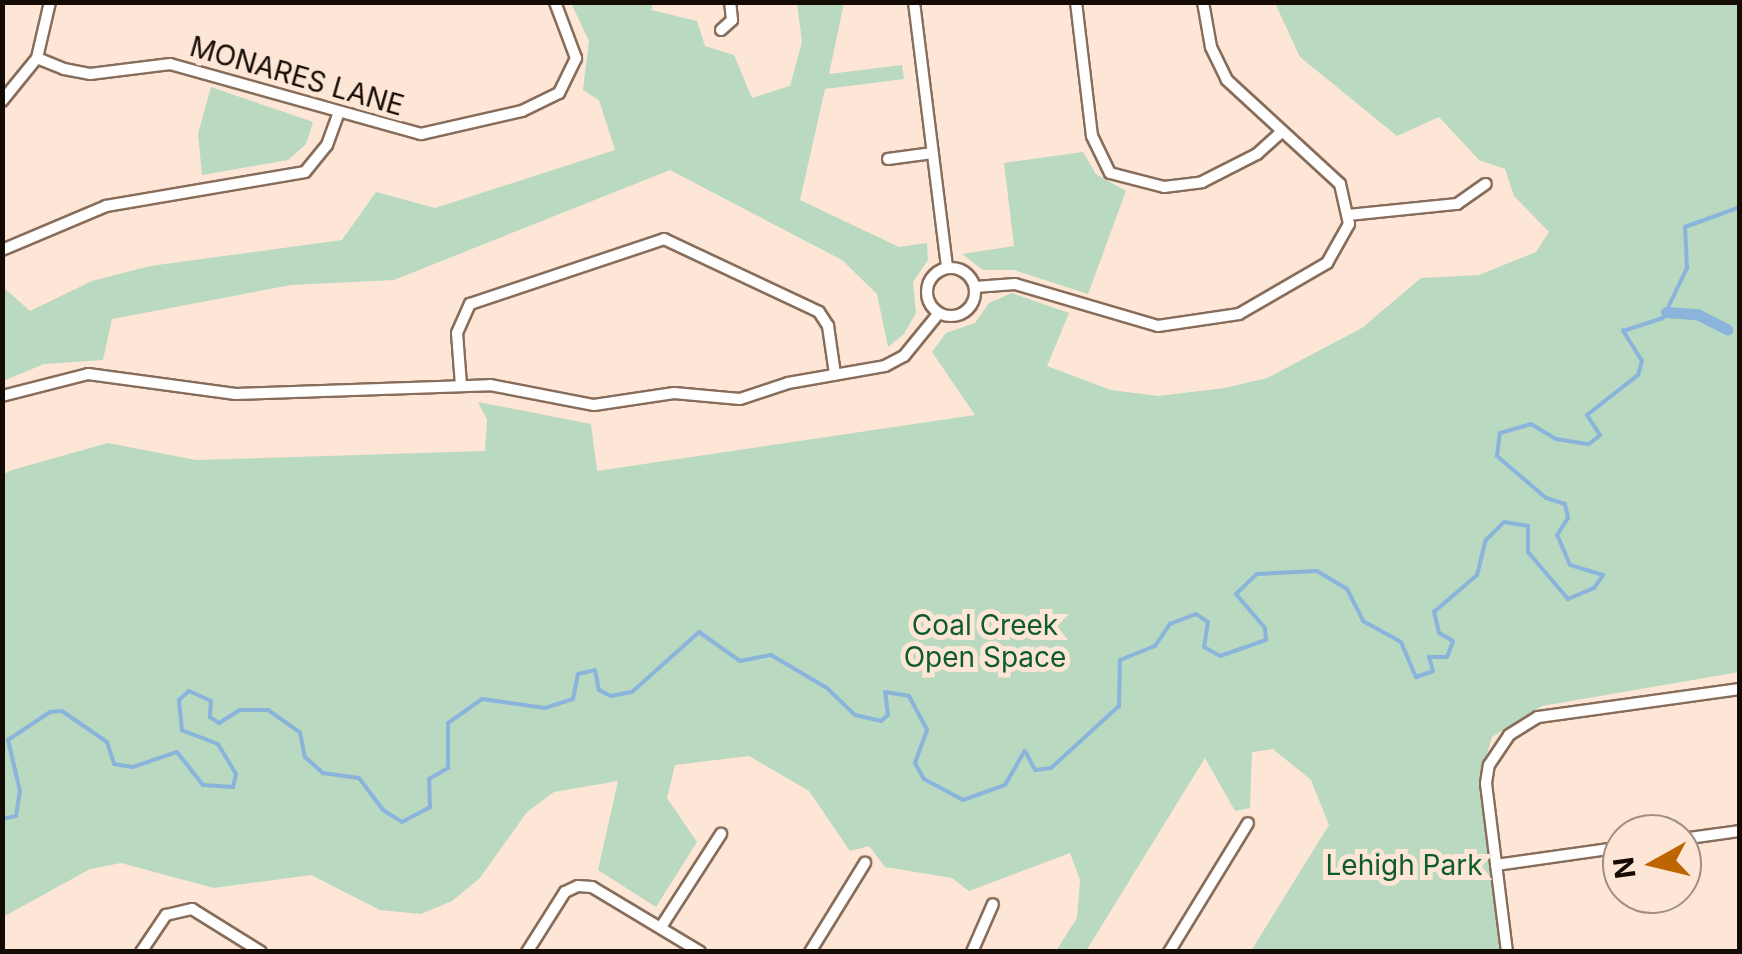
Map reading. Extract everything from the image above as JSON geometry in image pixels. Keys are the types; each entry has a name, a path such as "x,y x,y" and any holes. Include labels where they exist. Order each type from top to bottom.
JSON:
{"street":[{"path":"2,101 37,58 50,2"},
{"name":"MONARES LANE","path":"37,58 90,74 186,66 421,134 538,106 568,82 576,58 555,2"},
{"path":"721,30 732,20 730,2"},
{"path":"914,2 947,268"},
{"path":"1076,2 1092,136 1110,172 1164,187 1202,182 1258,154 1280,133"},
{"path":"975,287 1015,284 1158,326 1223,319 1327,263 1345,235 1348,214 1326,168 1280,133 1218,65 1203,2"},
{"path":"2,250 106,206 305,172 327,145 339,112"},
{"path":"888,159 933,150"},
{"path":"1348,214 1457,204 1486,184"},
{"path":"461,386 457,333 470,304 664,240 819,312 828,326 835,374"},
{"path":"947,268 961,270 975,287 973,303 962,314 939,314 927,292 932,277 947,268"},
{"path":"2,396 88,374 236,394 461,386 594,405 674,392 740,399 904,356 939,314"},
{"path":"1508,952 1496,865 1489,765 1521,725 1740,689"},
{"path":"1169,952 1248,823"},
{"path":"1702,836 1740,831"},
{"path":"661,927 721,834"},
{"path":"1496,865 1602,850"},
{"path":"810,952 865,863"},
{"path":"527,952 565,892 578,886 661,927 700,952"},
{"path":"972,952 993,904"},
{"path":"141,952 166,916 192,909 261,952"}],"green space":[{"path":"571,3 653,3 651,10 697,21 705,46 734,55 752,98 790,86 802,42 797,3 844,3 829,74 902,65 904,79 825,89 800,200 899,247 927,243 928,260 913,282 916,313 904,334 888,347 877,294 842,260 670,170 394,280 291,285 112,319 103,360 44,364 3,381 3,287 30,311 92,281 150,266 342,240 376,192 435,208 615,150 599,100 583,90 589,41"},
{"name":"Coal Creek Open Space","path":"1275,3 1739,3 1739,672 1542,706 1492,737 1479,781 1501,951 1251,951 1329,825 1311,780 1273,749 1252,752 1250,808 1235,811 1205,758 1086,951 1056,951 1077,918 1080,880 1070,853 969,891 952,878 885,867 869,846 850,851 809,791 749,756 675,765 667,798 697,842 656,907 598,870 618,781 554,792 527,812 480,878 452,901 421,914 380,910 311,875 214,888 121,863 90,869 3,917 2,475 12,470 108,443 196,460 485,451 487,420 478,402 591,424 597,471 975,415 932,352 946,333 975,323 989,303 1012,293 1069,313 1047,366 1111,390 1158,396 1225,388 1267,378 1362,328 1421,278 1479,275 1536,252 1549,232 1514,196 1505,169 1479,160 1439,117 1397,136 1300,57"},
{"path":"211,87 313,122 306,144 288,160 202,175 198,134"},
{"path":"1083,152 1096,174 1126,191 1088,294 1014,270 983,270 962,254 1014,246 1004,163"}],"waterway":[{"path":"2,819 16,816 20,791 8,740 50,712 62,711 107,742 114,764 133,767 177,752 203,785 233,787 236,774 218,744 182,730 179,700 189,691 211,701 210,717 219,723 240,710 268,710 300,732 305,757 323,773 359,778 383,810 402,822 430,807 429,779 448,768 448,723 482,699 545,708 573,699 578,674 595,670 599,690 611,696 632,692 699,632 740,661 771,655 827,688 855,715 881,721 888,715 885,692 909,696 927,730 915,763 924,779 963,800 1005,785 1025,751 1035,770 1051,768 1119,706 1120,660 1155,646 1170,624 1196,614 1208,622 1204,647 1220,656 1266,640 1265,628 1236,594 1257,574 1317,571 1347,589 1363,621 1401,642 1416,677 1433,671 1429,657 1447,657 1453,641 1439,633 1434,612 1477,575 1486,540 1504,522 1528,526 1528,552 1568,599 1594,588 1603,575 1570,565 1557,535 1568,518 1565,504 1546,498 1497,456 1500,433 1531,424 1556,439 1589,444 1600,435 1587,415 1638,375 1642,361 1623,331 1663,318 1687,268 1685,227 1740,207"},
{"path":"1666,312 1697,314 1727,329"}],"park label":[{"name":"Lehigh Park","path":"1404,865"}]}
